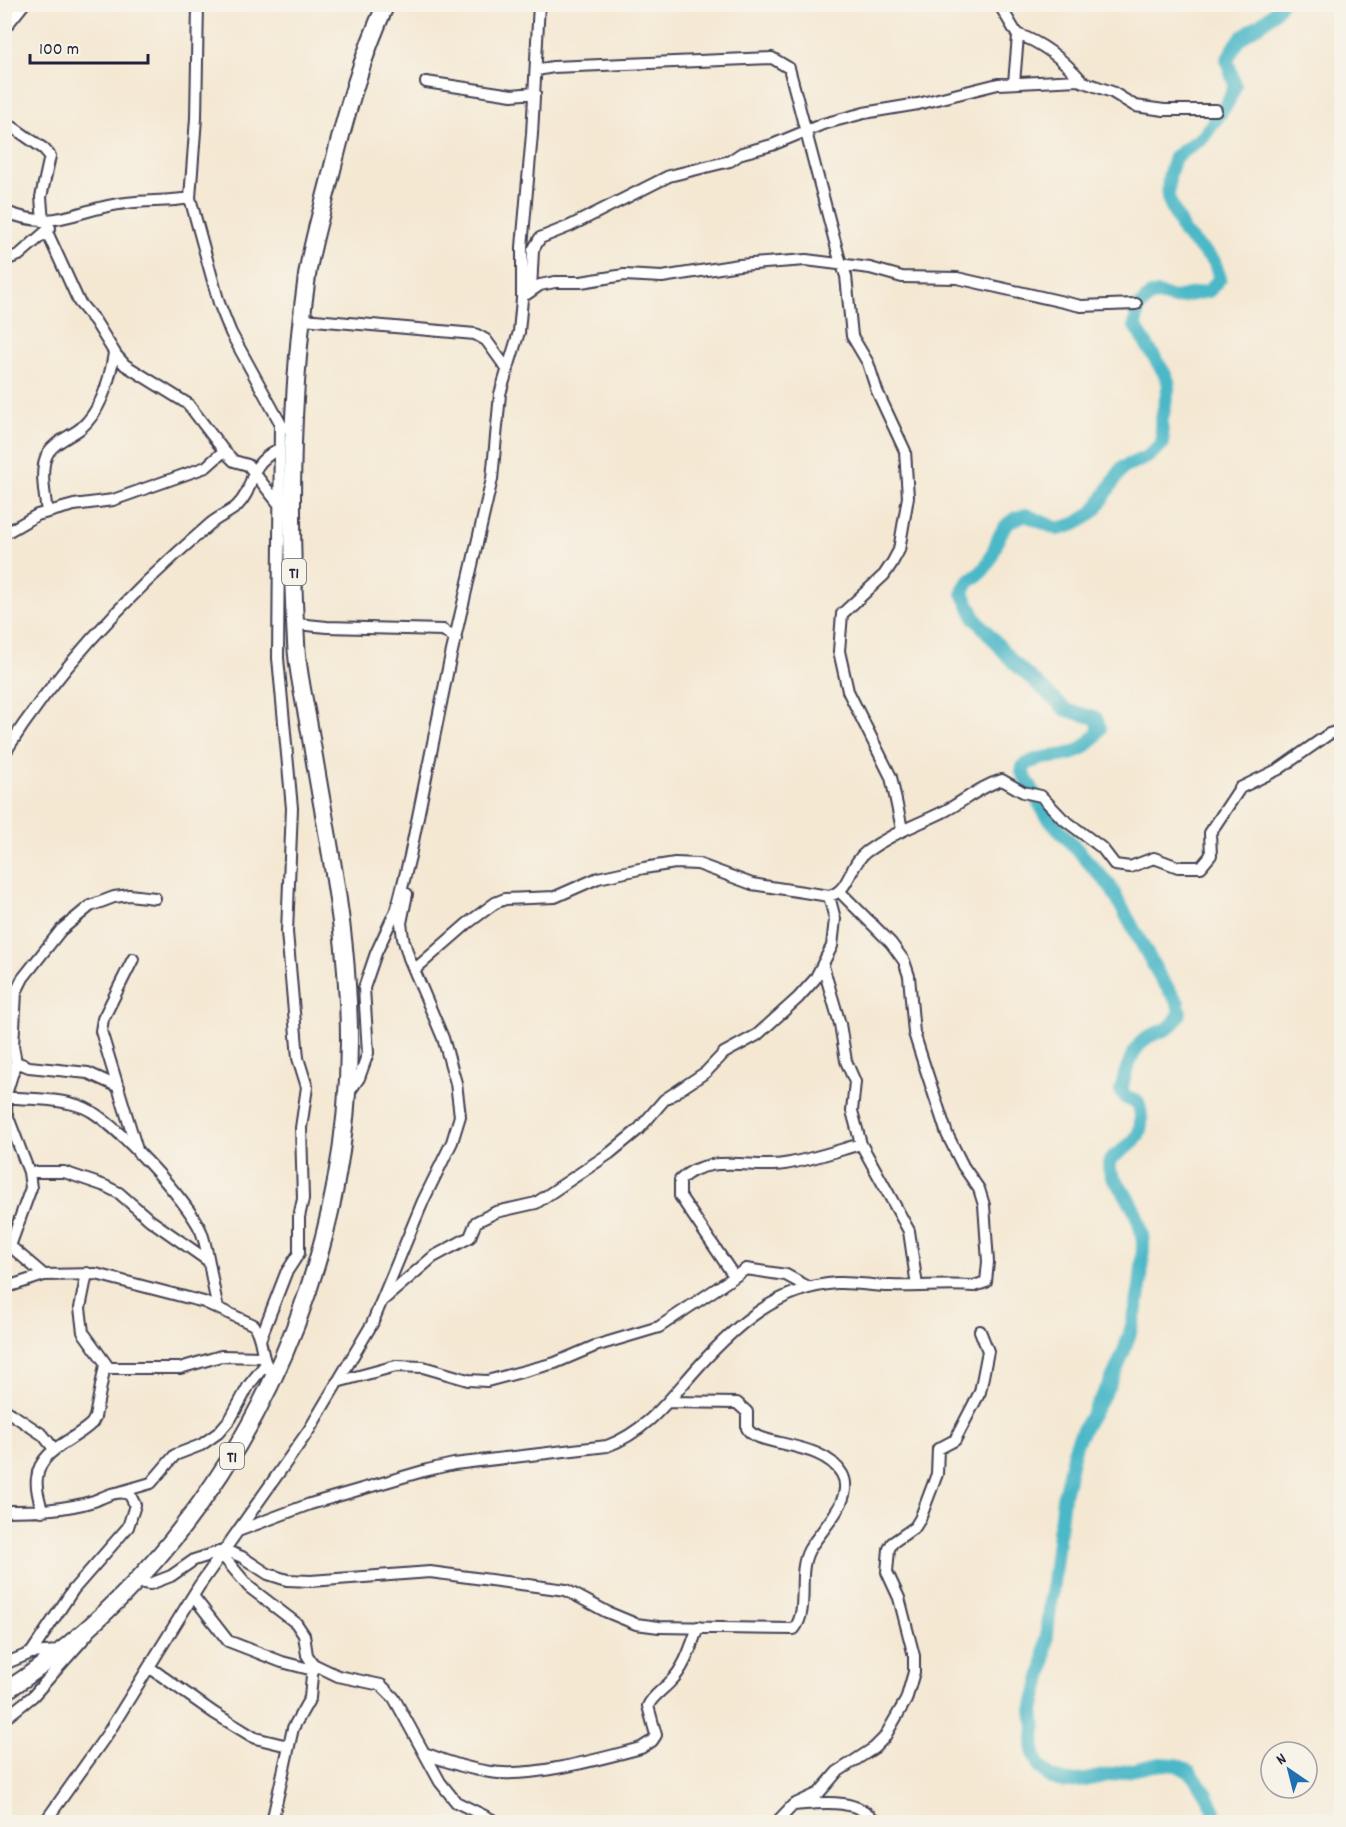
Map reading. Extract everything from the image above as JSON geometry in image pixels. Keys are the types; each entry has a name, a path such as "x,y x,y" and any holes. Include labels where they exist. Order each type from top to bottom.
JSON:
{"highway":[{"name":"T1","path":"4,1692 93,1626 137,1582 177,1535 227,1464 250,1426 267,1366 310,1286 327,1224 342,1146 350,1033 343,941 296,642 294,442 308,272 342,128 386,4"}],"street":[{"path":"4,29 24,4"},
{"path":"198,4 196,118 190,198 226,323 280,424 294,442"},
{"path":"346,1097 358,1078 368,1053 364,988 376,953 398,908 492,479 500,394 519,332 522,299 522,247 537,70 539,4"},
{"path":"999,4 1017,34 1053,54 1083,82 1112,92 1136,106 1164,110 1216,110"},
{"path":"1014,83 1017,34"},
{"path":"537,70 553,67 634,65 672,61 777,59 789,68 846,276 852,336 868,363 877,391 901,440 906,460 907,513 899,550 884,575 844,610 840,620 839,640 848,691 891,777 902,829"},
{"path":"4,70 4,75"},
{"path":"426,82 512,95 535,93"},
{"path":"531,290 533,250 540,238 570,226 669,176 730,161 742,153 864,113 1014,83 1083,82"},
{"path":"4,121 50,156 41,197 45,227 79,302 95,321 114,353 125,365 188,404 234,461 248,465 278,503"},
{"path":"4,260 19,255 45,227 58,219 128,202 154,203 190,198"},
{"path":"4,212 45,227"},
{"path":"522,299 540,285 555,282 581,282 624,275 662,277 739,265 806,260 842,264 902,277 957,278 1081,306 1136,304"},
{"path":"303,319 475,334 486,340 507,369"},
{"path":"46,512 45,458 52,448 83,426 96,410 111,371 114,353"},
{"path":"260,1340 286,1273 299,1253 299,1217 303,1199 302,1128 307,1087 298,1058 287,932 292,808 287,776 278,658 280,424"},
{"path":"4,754 38,703 87,643 211,523 238,505 258,463 278,449"},
{"path":"4,534 34,516 46,512 125,496 206,467 225,451"},
{"path":"297,624 442,630 456,639"},
{"path":"414,970 495,903 505,900 555,897 598,878 644,867 675,863 698,864 752,884 828,896 840,892 859,858 902,829 944,811 1002,780 1023,792 1041,796 1062,818 1102,848 1115,865 1130,867 1154,858 1178,867 1201,867 1211,855 1209,840 1214,825 1240,788 1279,769 1329,734 1341,730"},
{"path":"45,1822 108,1733 193,1596 309,1430 372,1324 460,1116 456,1083 443,1038 403,938 401,923 405,907 409,861"},
{"path":"238,1531 310,1504 427,1470 454,1464 607,1446 622,1441 648,1424 743,1321 789,1294 808,1287 857,1283 974,1286 986,1282 988,1262 984,1205 979,1189 963,1166 947,1134 922,1058 914,1033 909,976 904,961 881,932 840,892"},
{"path":"44,1275 10,1246 30,1194 29,1172 6,1112 7,1097 16,1062 13,1046 16,992 23,978 61,930 90,906 114,897 129,895 155,898"},
{"path":"381,1302 432,1257 470,1237 476,1222 496,1212 536,1203 623,1143 664,1101 706,1072 724,1053 757,1035 798,998 823,966 832,946 835,919 828,896"},
{"path":"133,959 101,1025 138,1155"},
{"path":"823,966 840,1023 846,1061 855,1082 852,1111 859,1127 861,1144 909,1231 917,1286"},
{"path":"16,1062 29,1067 88,1073 119,1087"},
{"path":"7,1097 74,1104 85,1108 108,1124 194,1219 202,1233 218,1308"},
{"path":"734,1276 680,1196 680,1180 685,1175 714,1165 785,1164 861,1144"},
{"path":"29,1172 64,1172 105,1186 119,1193 150,1220 207,1260"},
{"path":"337,1382 396,1366 423,1367 468,1380 487,1381 555,1364 595,1346 659,1328 746,1269 786,1275 808,1287"},
{"path":"4,1288 44,1275 87,1274 111,1277 218,1308 254,1325 267,1366"},
{"path":"87,1274 80,1308 83,1332 105,1365 116,1369 174,1368 197,1365 221,1356 267,1366"},
{"path":"777,1822 792,1805 819,1793 837,1772 874,1748 884,1738 906,1700 914,1672 914,1656 899,1598 887,1572 889,1549 892,1543 915,1527 937,1474 938,1449 955,1440 980,1392 988,1351 980,1331"},
{"path":"42,1511 36,1477 54,1449 87,1428 95,1417 105,1365"},
{"path":"4,1510 42,1511 71,1507 151,1484 175,1455 201,1445 218,1433 231,1418 249,1385 267,1366"},
{"path":"137,1582 150,1584 171,1576 194,1560 224,1552 242,1557 267,1574 287,1580 311,1581 430,1572 505,1582 543,1584 566,1590 607,1612 636,1624 794,1629 801,1616 801,1574 809,1550 834,1518 845,1489 843,1475 835,1465 806,1448 763,1439 749,1433 747,1412 737,1403 669,1402"},
{"path":"4,1409 43,1435 54,1449"},
{"path":"31,1653 73,1590 128,1527 135,1506 130,1495 119,1492"},
{"path":"224,1552 249,1587 296,1623 304,1635 307,1655 313,1667 310,1698 293,1728 272,1822"},
{"path":"193,1596 228,1641 282,1662 313,1667 338,1676 381,1685 394,1698 427,1754 440,1782 456,1802 497,1822"},
{"path":"4,1719 33,1696 67,1660 93,1626"},
{"path":"427,1754 472,1768 513,1773 550,1768 641,1748 652,1741 656,1735 648,1706 650,1701 672,1681 689,1653 698,1627"},
{"path":"4,1664 31,1653 62,1651"},
{"path":"149,1667 214,1713 255,1738 288,1746"},
{"path":"792,1805 854,1805 869,1813 876,1822"}],"waterway":[{"path":"1212,1822 1214,1809 1206,1793 1190,1772 1177,1765 1159,1764 1065,1782 1050,1777 1038,1764 1033,1750 1035,1728 1033,1710 1043,1669 1063,1498 1078,1440 1111,1381 1125,1348 1135,1314 1141,1279 1143,1244 1139,1222 1130,1202 1109,1169 1111,1159 1130,1145 1140,1130 1141,1118 1138,1102 1126,1098 1121,1091 1127,1069 1138,1047 1148,1037 1170,1027 1180,1013 1178,1003 1160,977 1110,886 1046,815 1022,772 1023,767 1032,761 1071,754 1081,749 1100,729 1096,718 1066,710 1013,662 975,618 963,593 969,582 984,569 999,537 1008,524 1026,515 1058,529 1075,524 1096,509 1122,468 1147,457 1163,443 1161,424 1169,384 1135,326 1138,308 1151,295 1158,294 1174,298 1209,291 1220,278 1214,261 1184,233 1168,198 1169,176 1175,157 1204,136 1228,102 1235,86 1227,60 1236,45 1244,35 1269,17 1280,4"}]}
